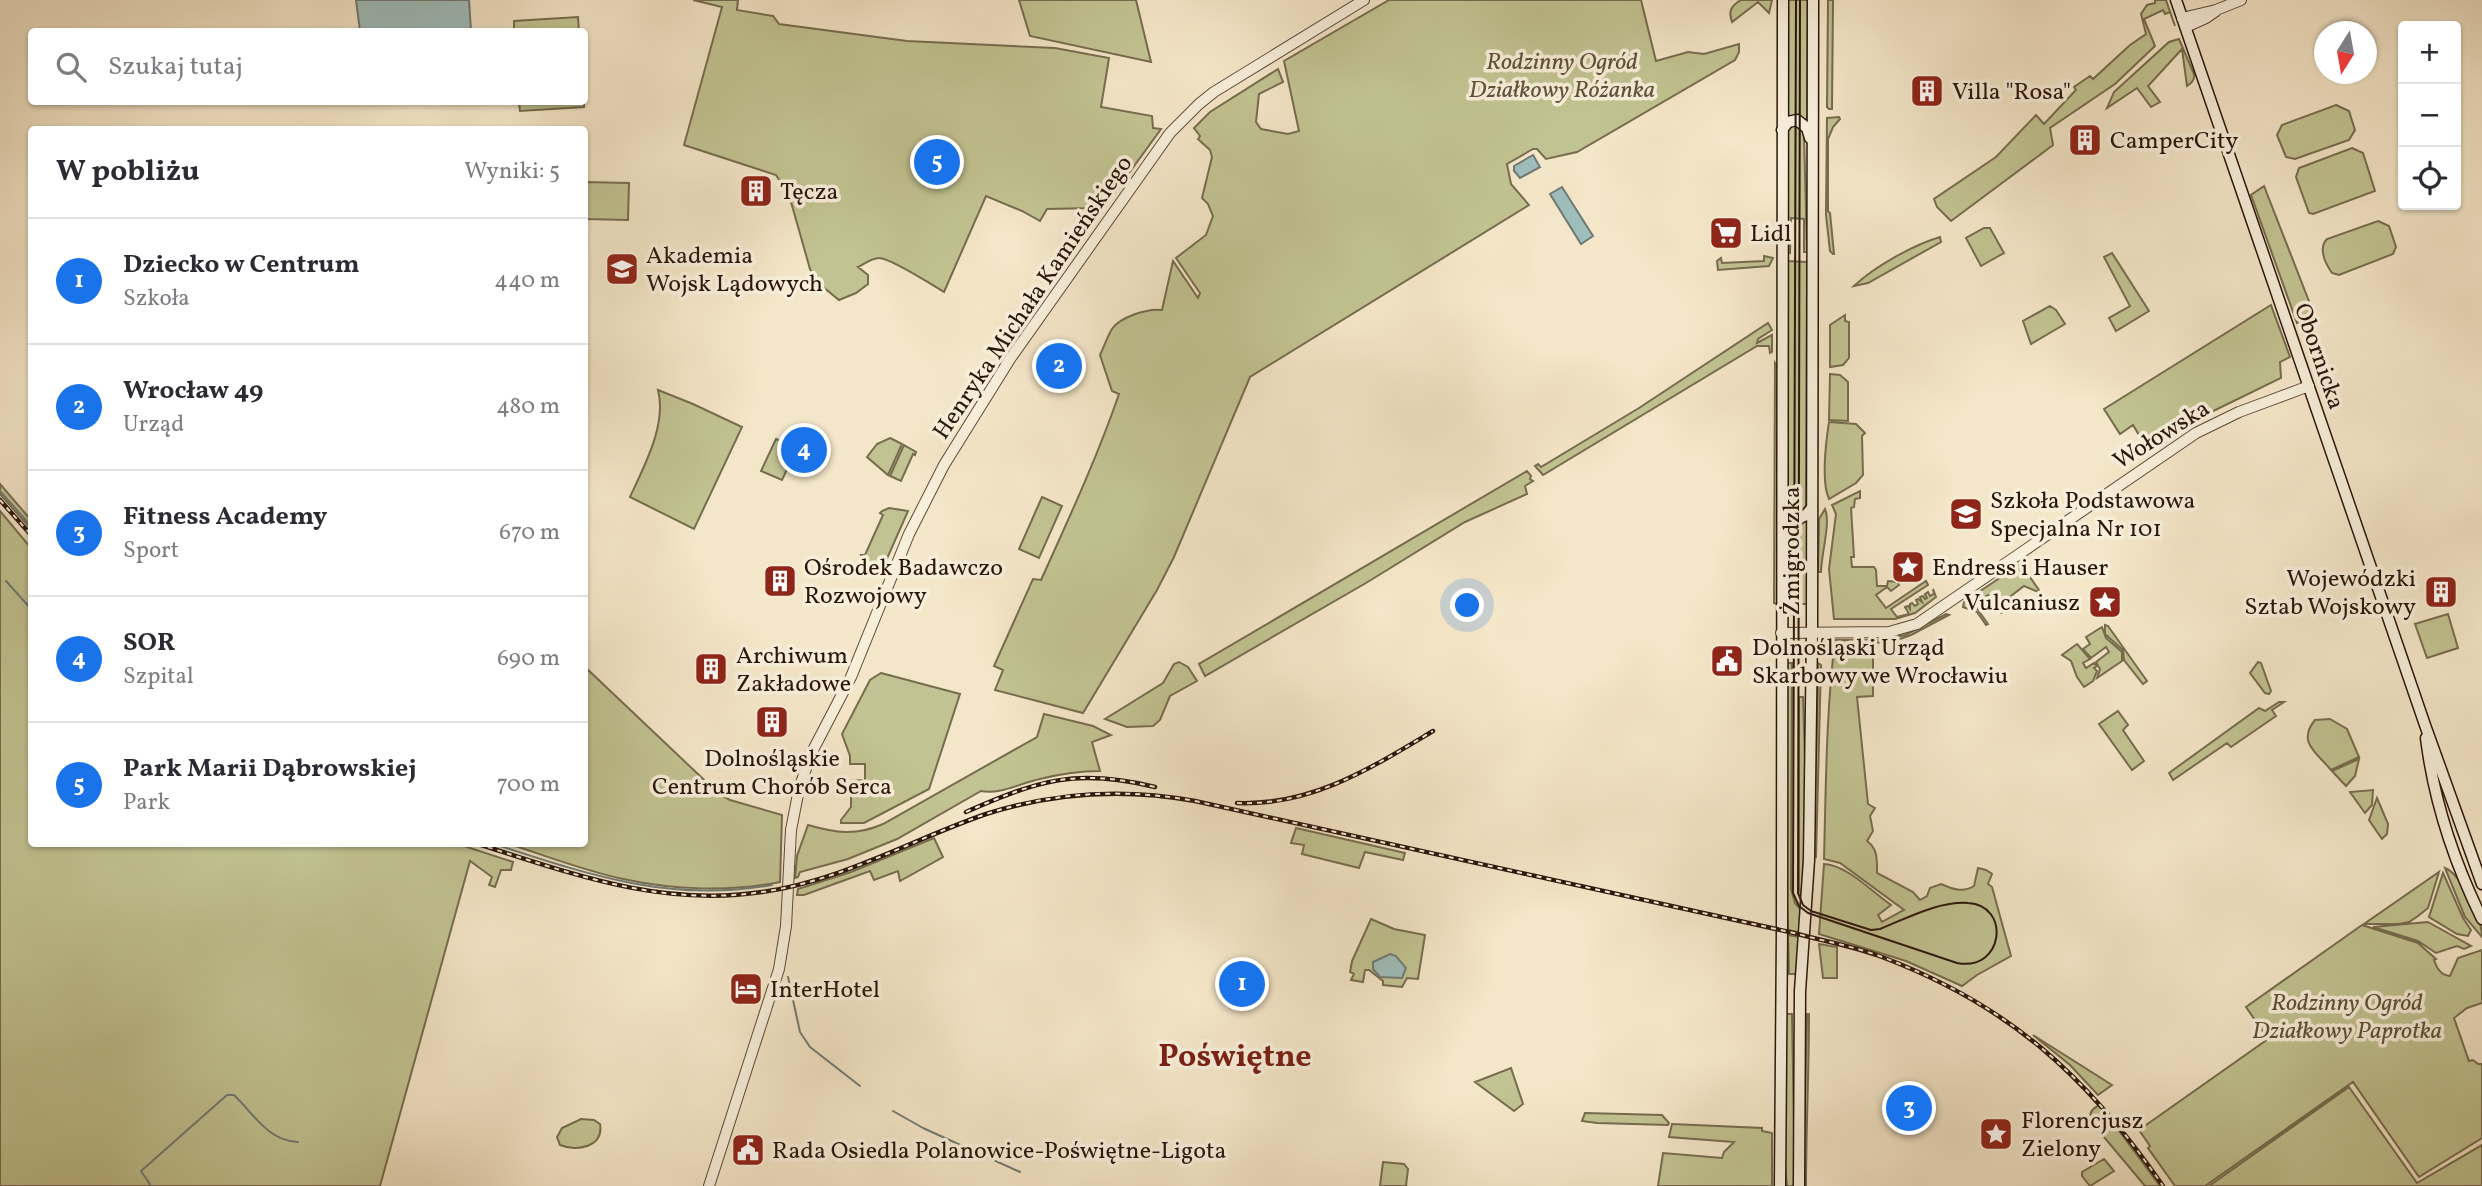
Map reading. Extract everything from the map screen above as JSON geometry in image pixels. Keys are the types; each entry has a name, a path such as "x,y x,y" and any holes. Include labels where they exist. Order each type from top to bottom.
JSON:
{"main road":[{"name":"Żmigrodzka","path":"1780,1186 1783,0"},
{"name":"Żmigrodzka","path":"1799,1186 1800,991 1809,860 1812,632 1813,0"},
{"name":"Obornicka","path":"2176,0 2482,884"},
{"path":"1782,130 1788,122 1799,121 1807,128 1811,141"},
{"path":"1782,501 1786,514 1794,518 1806,515 1811,509"},
{"name":"Obornicka","path":"2425,725 2428,756 2448,840 2482,919"}],"street":[{"name":"Henryka Michała Kamieńskiego","path":"709,1186 779,969 786,926 790,838 804,773 824,726 864,648 909,534 932,488 1005,366 1171,133 1214,92 1364,0"},
{"path":"2184,23 2241,0"},
{"name":"Wołowska","path":"1781,633 1889,632 1917,624 2196,433 2239,412 2309,386"}],"green space":[{"path":"693,0 738,0 737,10 773,16 779,24 907,41 1055,48 1109,58 1101,107 1152,116 1153,128 1161,129 1102,210 1047,209 1040,221 986,196 944,292 902,267 879,258 858,267 868,275 868,284 839,300 817,282 810,269 789,195 776,175 684,145 722,7"},
{"path":"1019,0 1136,0 1151,62 1030,36"},
{"name":"Rodzinny Ogród Działkowy Różanka","path":"1389,0 1641,0 1656,61 1688,52 1704,54 1739,44 1739,52 1735,60 1577,152 1546,159 1537,149 1533,149 1507,164 1511,184 1529,205 1250,377 1174,557 1083,713 995,690 1003,670 994,666 1033,579 1041,580 1092,465 1119,394 1112,391 1100,355 1110,332 1116,325 1135,314 1162,310 1173,261 1198,298 1200,293 1176,258 1206,235 1213,216 1202,198 1212,157 1210,150 1198,139 1200,136 1194,128 1210,112 1278,69 1283,82 1259,94 1256,122 1261,129 1288,134 1299,131 1284,61"},
{"path":"1741,0 1772,0 1769,13 1758,2 1732,22 1731,9"},
{"path":"1788,0 1808,0 1807,121 1796,115 1788,117"},
{"path":"1828,0 1833,0 1832,109 1827,107"},
{"path":"2155,0 2166,0 2175,26 2170,12 2165,14 2163,10 2144,19 2155,46 2115,84 2050,128 2053,145 1951,221 1937,207 1934,199 1996,157 2036,115 2044,124 2076,90 2074,87 2090,76 2093,79 2146,34 2141,14 2147,5 2155,3"},
{"path":"578,17 579,28 514,28 514,21"},
{"path":"2179,39 2194,74 2192,82 2187,86 2182,49 2148,86 2160,102 2151,107 2137,88 2107,108 2114,92 2169,42"},
{"path":"519,105 584,105 584,107 520,111"},
{"path":"2336,105 2349,111 2355,130 2349,140 2295,159 2286,157 2277,135 2282,125"},
{"path":"1839,117 1828,139 1828,211 1833,254 1830,251 1826,215 1827,118"},
{"path":"1795,124 1804,133 1807,252 1804,252 1804,219 1791,218 1790,253 1786,252 1787,135 1788,128"},
{"path":"2352,148 2363,153 2375,191 2313,214 2309,213 2296,177 2299,168"},
{"path":"588,182 629,183 628,220 588,219"},
{"path":"2264,186 2314,314 2297,323 2251,195"},
{"path":"2378,221 2389,226 2396,247 2393,254 2339,275 2332,273 2323,251 2327,239"},
{"path":"1984,228 1990,228 2004,253 1981,266 1966,238"},
{"path":"1940,237 1941,242 1868,283 1854,286 1894,257"},
{"path":"2112,253 2149,311 2116,331 2109,318 2130,306 2104,257"},
{"path":"1764,256 1773,258 1769,266 1718,270 1717,261 1721,258 1722,263 1764,261"},
{"path":"1786,261 1807,262 1806,506 1798,514 1787,508"},
{"path":"2271,305 2290,357 2280,362 2281,378 2201,417 2148,450 2133,425 2120,434 2104,409"},
{"path":"2050,306 2065,324 2031,344 2023,321"},
{"path":"1845,315 1845,321 1849,322 1849,358 1843,365 1830,367 1830,325"},
{"path":"1768,323 1772,330 1758,339 1757,343 1772,335 1772,352 1770,353 1769,346 1757,346 1543,475 1535,466 1538,464 1541,467 1639,408"},
{"path":"1775,363 1778,368 1777,604 1774,603"},
{"path":"1830,374 1840,375 1848,382 1848,421 1829,420"},
{"path":"658,390 742,427 694,529 630,497 657,431 660,403"},
{"path":"1829,422 1856,424 1865,433 1862,436 1863,475 1856,483 1829,499 1825,472"},
{"path":"890,438 902,444 888,475 867,457 877,444"},
{"path":"776,439 797,448 782,480 761,471"},
{"path":"904,445 916,452 901,481 890,476"},
{"path":"1527,471 1533,481 1525,486 1527,494 1465,522 1205,676 1199,664"},
{"path":"0,484 28,517 28,526 0,494"},
{"path":"1860,491 1860,498 1855,499 1854,507 1851,508 1854,557 1851,557 1852,567 1874,567 1877,586 1887,586 1888,581 1898,582 1899,585 1891,591 1887,587 1876,595 1886,608 1926,581 1928,585 1891,609 1897,617 1909,614 1905,607 1910,609 1912,603 1915,606 1918,599 1922,602 1920,597 1927,598 1925,594 1928,592 1930,596 1934,594 1933,589 1936,597 1915,613 1895,619 1834,619 1829,569 1836,514 1832,505"},
{"path":"1042,497 1062,506 1039,558 1019,549"},
{"path":"889,508 908,511 882,570 864,561 861,555 865,555 883,515 880,513"},
{"path":"1825,509 1826,531 1821,572 1818,572 1819,519"},
{"path":"0,511 28,544 28,847 467,847 513,862 511,870 501,870 495,887 489,885 492,877 470,861 380,1186 0,1186"},
{"path":"1807,519 1807,604 1799,604 1800,521"},
{"path":"2019,565 2023,567 2038,592 2024,586 2007,599 2007,608 2001,605 2000,608 2006,610 2001,613 1988,595 1974,604 1988,624 1986,625 1977,612 1963,607 1964,602"},
{"path":"1946,614 1949,615 1911,635 1894,641 1873,643 1873,696 1857,697 1868,804 1875,808 1870,816 1873,831 1867,841 1875,851 1877,873 1913,892 1920,900 1927,896 1930,888 1941,884 1962,890 1974,886 1978,868 1992,874 1988,884 1992,887 2011,956 1962,986 1906,961 1819,934 1824,864 1842,869 1891,905 1878,915 1882,922 1904,910 1840,863 1824,859 1828,722 1835,640 1877,640 1905,635"},
{"path":"2448,614 2458,648 2427,658 2415,624"},
{"path":"2105,625 2147,681 2143,684 2124,660 2123,650 2105,634"},
{"path":"2102,627 2106,638 2122,652 2122,661 2097,678 2100,669 2096,662 2109,652 2106,647 2091,658 2083,649 2090,644 2086,637"},
{"path":"2077,644 2090,659 2083,663 2086,668 2094,663 2097,666 2094,668 2097,671 2093,681 2084,687 2071,661 2062,655"},
{"path":"1179,662 1188,667 1197,681 1170,696 1160,720 1153,726 1127,727 1105,719 1163,683 1174,664"},
{"path":"2258,662 2261,663 2271,691 2269,694 2265,693 2250,673"},
{"path":"1786,663 1792,663 1791,889 1795,903 1801,910 1800,933 1788,930 1785,863"},
{"path":"1818,663 1821,665 1816,857 1814,832"},
{"path":"588,670 719,794 730,800 782,815 780,882 722,888 662,886 594,872 518,847 588,847"},
{"path":"881,673 960,694 929,789 864,823 841,823 851,807 851,781 865,780 865,764 850,764 842,734 870,680"},
{"path":"1799,697 1803,697 1805,758 1802,900 1799,887"},
{"path":"2279,702 2284,702 2272,710 2276,716 2231,747 2227,743 2173,780 2169,773 2259,708 2265,711"},
{"path":"2118,711 2128,725 2123,730 2144,761 2132,770 2099,724"},
{"path":"1044,714 1093,726 1111,735 1092,742 1100,771 1062,774 1003,790 981,791 897,839 848,859 800,872 795,878 797,856 808,825 846,832 883,824 1037,737"},
{"path":"2330,719 2347,729 2359,757 2331,770 2308,741 2310,728 2315,720"},
{"path":"2359,759 2355,776 2346,786 2332,771"},
{"path":"2373,790 2372,805 2365,813 2350,792"},
{"path":"2377,798 2388,824 2387,834 2382,839 2369,820"},
{"path":"1296,828 1405,853 1403,860 1365,852 1359,868 1302,854 1304,845 1291,843"},
{"path":"934,838 943,857 900,881 898,871 874,880 870,871 804,895 797,895 798,889 851,872"},
{"path":"2445,868 2458,879 2470,898 2479,920 2482,937 2465,917"},
{"path":"2439,872 2428,908 2418,916 2399,924 2364,924"},
{"path":"2443,873 2471,930 2468,936 2457,934 2429,917"},
{"path":"1371,919 1394,929 1425,935 1418,979 1407,978 1402,987 1383,985 1383,981 1365,970 1363,982 1351,980 1354,974 1350,972 1352,961"},
{"path":"2428,922 2471,946 2464,949 2457,946 2436,953 2418,941 2373,927"},
{"name":"Rodzinny Ogród Działkowy Paprotka","path":"2362,925 2418,943 2436,959 2434,960 2441,973 2450,976 2458,958 2482,950 2482,1003 2467,1008 2454,1018 2469,1061 2482,1064 2482,1138 2419,1177 2353,1082 2205,1186 2175,1186 2148,1148 2150,1146 2139,1130 2268,1039 2246,1007"},
{"path":"1788,935 1799,937 1797,974 1789,974"},
{"path":"1819,944 1837,947 1837,978 1823,978"},
{"path":"1785,1014 1792,1014 1795,1186 1787,1186 1784,1154"},
{"path":"1807,1014 1806,1186 1803,1186"},
{"path":"2033,1035 2112,1085 2098,1095 2070,1065"},
{"path":"1511,1068 1523,1104 1514,1111 1475,1082"},
{"path":"2349,1087 2417,1183 2482,1145 2482,1186 2209,1186"},
{"path":"2100,1105 2160,1186 2145,1186 2093,1124 2091,1113"},
{"path":"1585,1113 1662,1115 1669,1123 1582,1121"},
{"path":"581,1119 594,1120 600,1124 600,1132 594,1143 574,1148 560,1145 557,1137 562,1128"},
{"path":"1672,1124 1762,1128 1762,1131 1772,1133 1772,1186 1658,1186 1663,1153 1722,1158 1734,1142 1669,1137"},
{"path":"2104,1159 2114,1171 2090,1186 2082,1172"},
{"path":"1383,1162 1404,1164 1408,1169 1406,1186 1380,1186"}],"water":[{"path":"356,0 469,0 471,28 360,28"},
{"path":"1533,155 1540,167 1520,178 1514,171 1514,166"},
{"path":"1562,187 1593,236 1581,244 1550,194"},
{"path":"1390,954 1396,956 1406,968 1402,978 1380,977 1373,969 1373,962"}],"waterway":[{"path":"0,491 28,522"},
{"path":"6,581 28,606"},
{"path":"503,847 597,875 665,888 735,890 772,885"},
{"path":"788,977 800,1032 810,1047 860,1086"},
{"path":"151,1186 141,1171 227,1095 234,1095 270,1132 298,1142"},
{"path":"893,1111 923,1128 1020,1172"}],"tram line":[{"path":"1796,0 1793,893 1799,906 1808,913 1957,963 1973,963 1985,958 1996,937 1996,925 1991,914 1982,907 1968,903 1946,905 1871,930 1811,911 1803,905 1798,893 1800,0"}],"railway":[{"path":"0,500 28,532"},
{"path":"1237,803 1291,798 1316,791 1364,771 1433,731"},
{"path":"966,812 1015,792 1058,780 1102,778 1155,787"},
{"path":"488,847 617,885 688,895 724,895 762,892 820,879 876,859 958,824 1038,801 1090,794 1142,794 1195,801 1794,933 1882,957 1969,998 2042,1048 2105,1111 2163,1186"}],"place":[{"name":"Villa \"Rosa\"","path":"1927,91"},
{"name":"CamperCity","path":"2085,140"},
{"name":"Park Marii Dąbrowskiej","path":"937,162"},
{"name":"Tęcza","path":"756,191"},
{"name":"Lidl","path":"1726,233"},
{"name":"Akademia Wojsk Lądowych","path":"622,269"},
{"name":"Wrocław 49","path":"1059,366"},
{"name":"SOR","path":"804,450"},
{"name":"Szkoła Podstawowa Specjalna Nr 101","path":"1966,514"},
{"name":"Endress i Hauser","path":"1908,567"},
{"name":"Ośrodek Badawczo Rozwojowy","path":"780,581"},
{"name":"Wojewódzki Sztab Wojskowy","path":"2441,592"},
{"name":"Vulcaniusz","path":"2105,602"},
{"name":"Dolnośląski Urząd Skarbowy we Wrocławiu","path":"1727,661"},
{"name":"Archiwum Zakładowe","path":"711,669"},
{"name":"Dolnośląskie Centrum Chorób Serca","path":"772,722"},
{"name":"Dziecko w Centrum","path":"1242,984"},
{"name":"InterHotel","path":"746,989"},
{"name":"Fitness Academy","path":"1909,1108"},
{"name":"Florencjusz Zielony","path":"1996,1134"},
{"name":"Rada Osiedla Polanowice-Poświętne-Ligota","path":"748,1150"}],"district":[{"name":"Poświętne","path":"1235,1055"}]}
